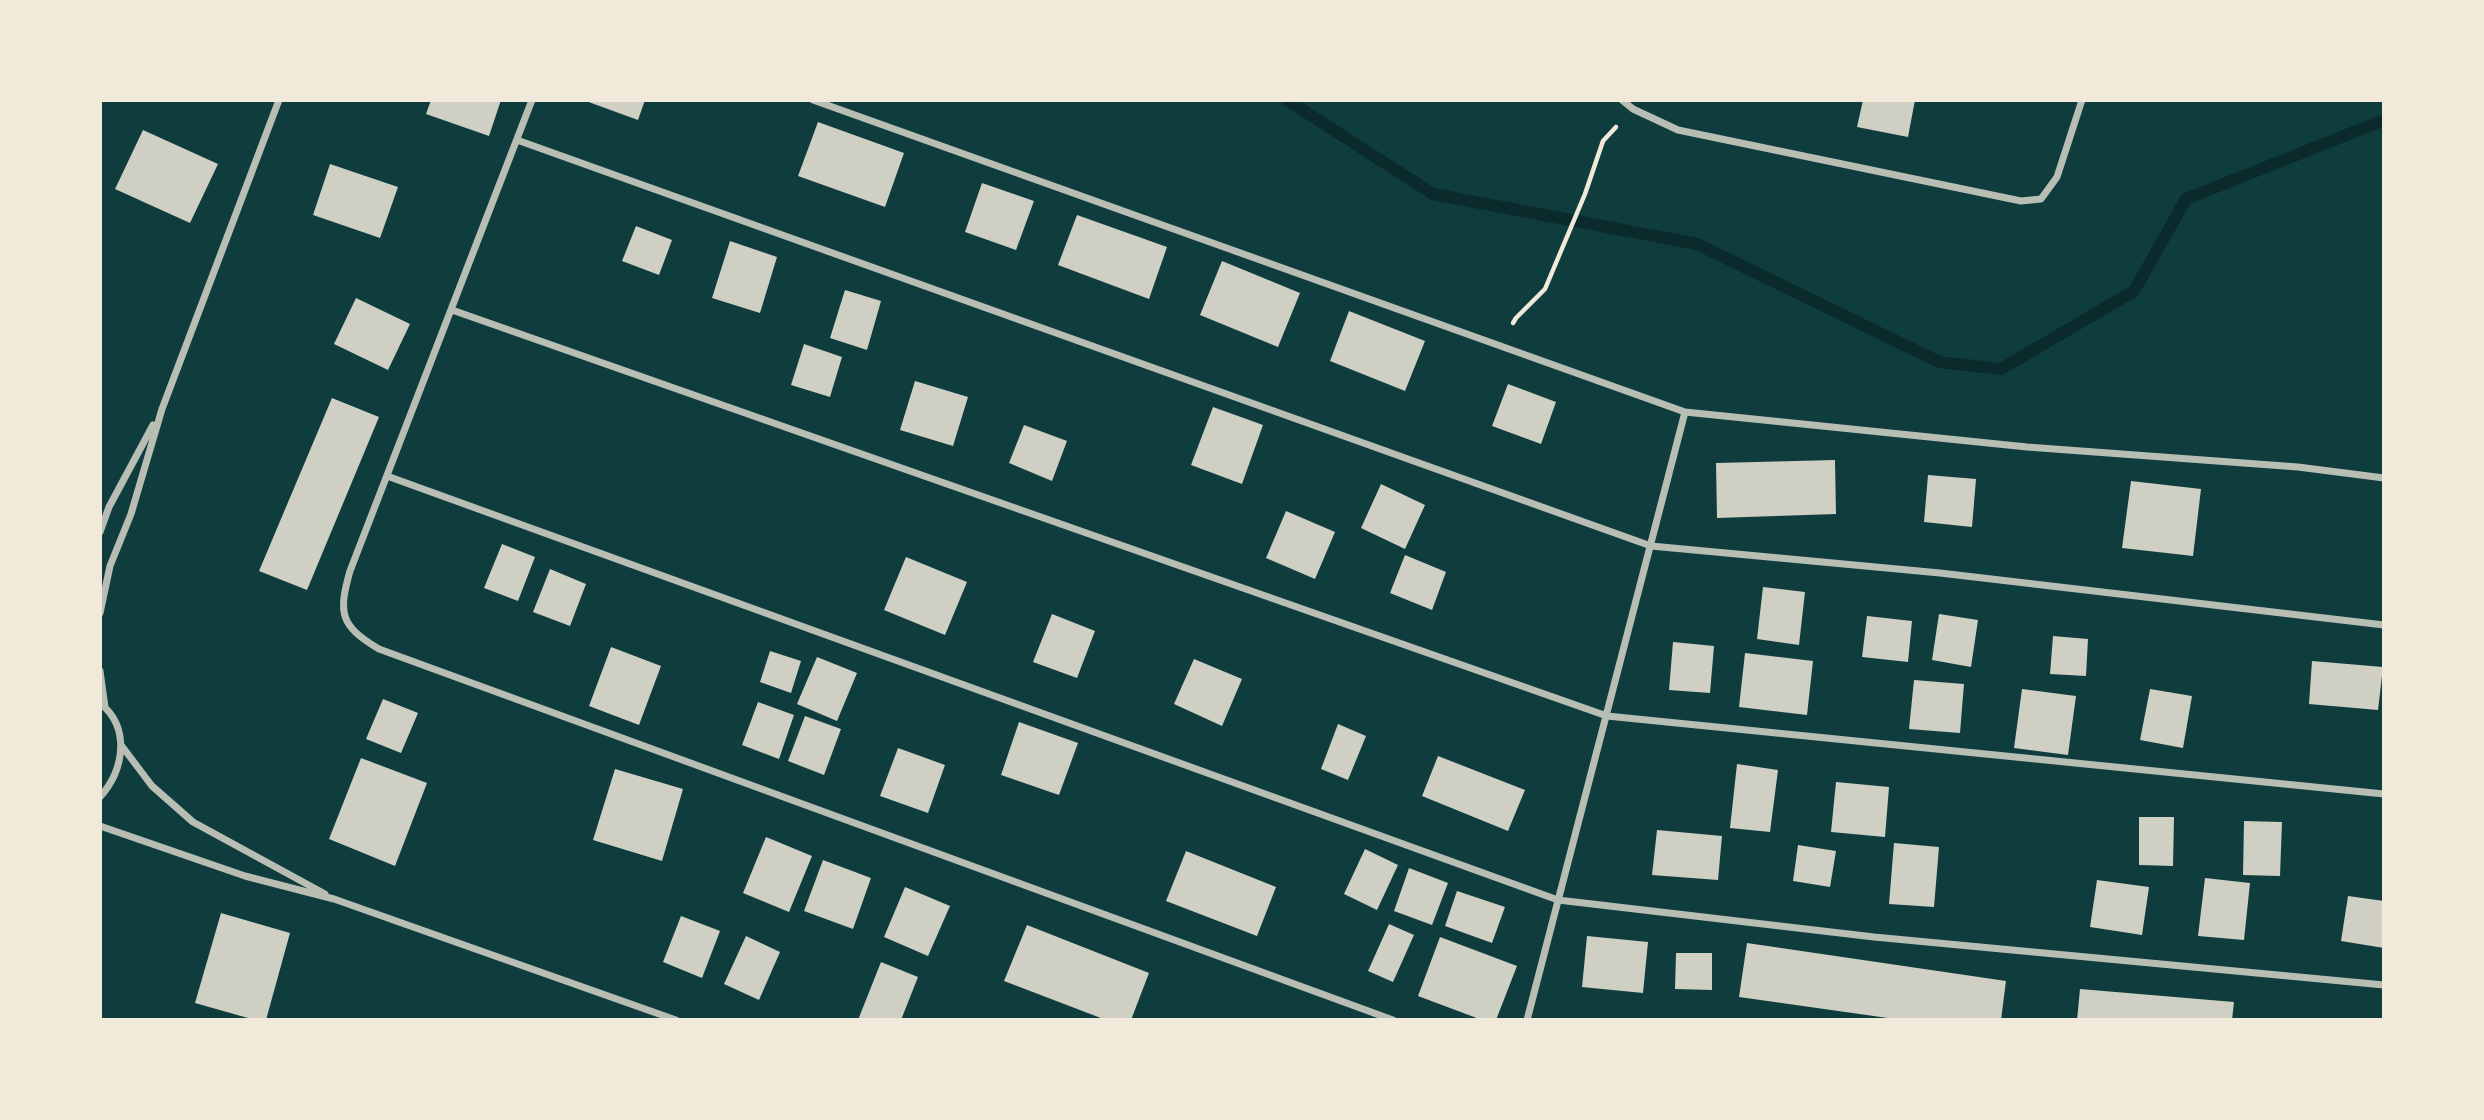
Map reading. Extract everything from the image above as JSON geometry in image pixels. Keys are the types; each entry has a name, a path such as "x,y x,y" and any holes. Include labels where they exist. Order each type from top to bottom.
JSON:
{"street":[{"path":"100,613 110,566 131,514 162,409 279,100"},
{"path":"532,100 349,571 344,594 344,618 359,638 379,649 1393,1020"},
{"path":"813,100 1685,412 2027,447 2298,467 2384,478"},
{"path":"1622,100 1633,109 1678,130 2021,201 2041,199 2057,177 2082,100"},
{"path":"517,141 1651,546 1940,573 2384,625"},
{"path":"452,310 1607,716 2384,794"},
{"path":"100,532 109,508 162,409"},
{"path":"1527,1020 1685,412"},
{"path":"387,476 1558,900 1874,937 2384,985"},
{"path":"100,671 102,705 116,725 121,745 119,765 111,784 100,797"},
{"path":"121,745 152,786 193,822 334,899"},
{"path":"100,825 245,876 334,899 676,1020"}],"path":[{"path":"1502,346 1516,318 1545,289 1586,194 1603,141 1633,109"}],"building":[{"path":"431,100 501,100 489,136 426,114"},
{"path":"583,100 645,100 638,120"},
{"path":"1863,100 1915,100 1908,137 1857,127"},
{"path":"818,122 904,153 885,207 798,176"},
{"path":"143,130 218,164 190,223 115,189"},
{"path":"330,164 398,187 380,238 313,215"},
{"path":"982,183 1034,201 1016,250 965,232"},
{"path":"1077,215 1167,247 1149,299 1058,265"},
{"path":"636,226 672,240 659,275 622,261"},
{"path":"730,241 777,257 760,313 712,298"},
{"path":"1222,261 1300,293 1278,347 1200,315"},
{"path":"845,290 881,301 867,350 830,338"},
{"path":"356,298 410,324 388,370 334,344"},
{"path":"1349,311 1425,341 1405,391 1330,361"},
{"path":"804,344 842,357 830,397 791,385"},
{"path":"915,381 968,397 953,446 900,430"},
{"path":"1508,384 1556,402 1541,444 1492,426"},
{"path":"332,398 379,417 307,590 259,571"},
{"path":"1213,407 1263,425 1242,484 1191,465"},
{"path":"1024,425 1067,441 1052,481 1009,463"},
{"path":"1835,460 1836,514 1717,518 1716,463"},
{"path":"1928,475 1976,479 1972,527 1924,522"},
{"path":"2131,481 2201,489 2193,556 2122,548"},
{"path":"1381,484 1425,505 1405,549 1361,528"},
{"path":"1286,511 1335,532 1315,579 1266,558"},
{"path":"502,544 535,557 518,601 484,588"},
{"path":"1405,555 1446,572 1432,610 1390,593"},
{"path":"906,557 967,582 945,635 884,610"},
{"path":"550,569 586,584 570,626 533,612"},
{"path":"1763,587 1805,592 1799,645 1757,639"},
{"path":"1052,614 1095,631 1077,678 1033,662"},
{"path":"1939,614 1978,620 1971,667 1932,660"},
{"path":"1867,616 1912,621 1908,662 1862,657"},
{"path":"2053,636 2088,639 2086,676 2050,674"},
{"path":"1673,642 1714,646 1710,693 1669,690"},
{"path":"611,647 661,666 639,725 589,706"},
{"path":"770,651 801,661 791,693 760,682"},
{"path":"1745,653 1813,661 1807,715 1739,707"},
{"path":"817,657 857,673 837,721 797,704"},
{"path":"1194,659 1242,679 1222,726 1174,704"},
{"path":"2312,661 2383,667 2378,710 2309,704"},
{"path":"1914,680 1964,684 1960,733 1909,729"},
{"path":"2022,689 2076,696 2068,755 2014,748"},
{"path":"2150,689 2192,696 2183,748 2140,740"},
{"path":"383,699 418,713 401,753 366,739"},
{"path":"758,702 794,715 779,759 742,745"},
{"path":"805,716 841,729 824,775 788,761"},
{"path":"1019,722 1078,743 1059,795 1001,775"},
{"path":"1338,724 1366,736 1348,780 1321,769"},
{"path":"898,748 945,765 928,813 880,796"},
{"path":"1438,756 1525,790 1508,831 1422,796"},
{"path":"361,758 427,783 395,866 329,839"},
{"path":"1737,764 1778,770 1770,832 1730,828"},
{"path":"615,769 683,789 662,861 593,840"},
{"path":"1836,782 1889,787 1885,837 1831,832"},
{"path":"2139,817 2174,817 2173,866 2139,865"},
{"path":"2244,821 2282,822 2280,876 2243,875"},
{"path":"1657,830 1722,836 1718,880 1652,875"},
{"path":"766,837 812,856 789,912 743,893"},
{"path":"1894,843 1939,847 1934,907 1889,904"},
{"path":"1798,845 1836,851 1830,887 1793,881"},
{"path":"1365,849 1398,865 1377,910 1344,894"},
{"path":"1186,851 1276,887 1257,936 1166,901"},
{"path":"823,860 871,878 853,929 804,911"},
{"path":"1409,868 1448,883 1432,925 1394,911"},
{"path":"2205,878 2250,883 2244,940 2198,936"},
{"path":"2097,880 2149,887 2142,935 2090,927"},
{"path":"905,887 950,906 928,956 884,937"},
{"path":"1457,891 1505,907 1492,943 1445,926"},
{"path":"2348,896 2384,901 2384,948 2341,941"},
{"path":"221,913 290,933 266,1020 255,1020 195,1003"},
{"path":"681,916 720,931 702,978 663,962"},
{"path":"1389,924 1414,935 1393,982 1368,971"},
{"path":"1027,925 1149,973 1131,1020 1106,1020 1004,981"},
{"path":"746,936 780,952 759,1000 724,984"},
{"path":"1587,936 1648,942 1643,993 1582,987"},
{"path":"1440,937 1517,966 1496,1020 1482,1020 1418,996"},
{"path":"1747,943 2006,981 2001,1020 1902,1020 1739,997"},
{"path":"1676,953 1712,953 1712,990 1675,989"},
{"path":"881,962 918,977 901,1020 858,1020"},
{"path":"2080,989 2234,1002 2232,1020 2077,1020"}],"waterway":[{"path":"1287,100 1433,194 1697,244 1939,362 2001,369 2134,291 2186,199 2384,120"}]}
